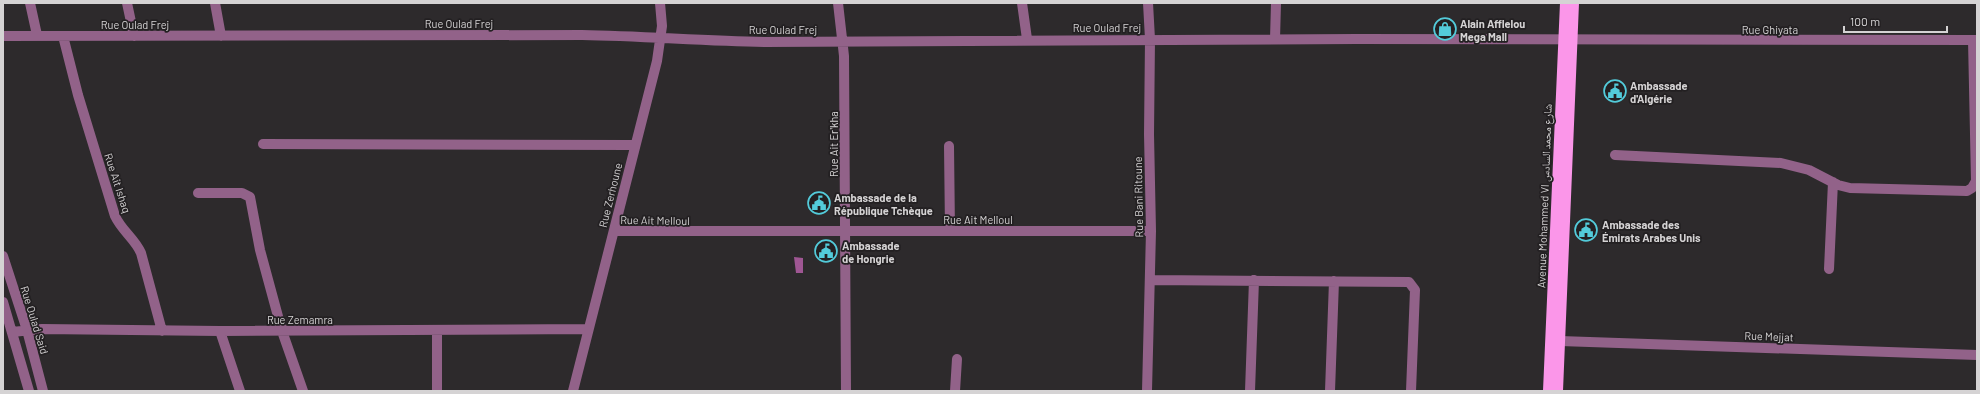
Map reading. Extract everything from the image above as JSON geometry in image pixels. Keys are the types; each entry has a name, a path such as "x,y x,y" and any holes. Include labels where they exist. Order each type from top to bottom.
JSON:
{"main road":[{"name":"Avenue Mohammed VI شارع محمد السادس","path":"1558,391 1568,40 1565,3"},
{"name":"Avenue Mohammed VI شارع محمد السادس","path":"1548,391 1568,40 1574,3"}],"street":[{"path":"30,3 37,35"},
{"path":"127,3 134,36"},
{"path":"215,3 221,36"},
{"name":"Rue Zerhoune","path":"573,391 614,231 634,145 657,61 661,37 660,3"},
{"name":"Rue Ait Er'kha","path":"838,3 843,41 846,391"},
{"path":"1022,3 1027,39"},
{"name":"Rue Bani Ritoune","path":"1147,391 1151,280 1149,134 1150,39 1148,3"},
{"path":"1275,39 1276,3"},
{"name":"Rue Oulad Frej","path":"3,36 582,36 661,37 697,41 1027,39 1568,40"},
{"name":"Rue Ait Ishaq","path":"63,36 78,95 115,216 141,254 162,331"},
{"name":"Rue Ghiyata","path":"1568,40 1975,40"},
{"path":"1615,155 1781,163 1809,170 1833,182 1850,188 1964,191 1972,188 1976,181 1975,40"},
{"path":"263,144 634,145"},
{"path":"950,146 950,231"},
{"path":"1829,269 1833,182"},
{"path":"198,193 245,193 250,197 260,250 282,331 303,391"},
{"name":"Rue Ait Melloul","path":"614,231 1151,231"},
{"name":"Rue Oulad Said","path":"3,256 27,330 43,391"},
{"path":"1151,280 1409,282 1414,286 1415,290 1411,391"},
{"path":"1250,391 1254,280"},
{"path":"1330,391 1334,281"},
{"path":"3,302 29,391"},
{"name":"Rue Zemamra","path":"12,332 27,330 282,331 588,329"},
{"path":"437,330 437,391"},
{"path":"220,331 240,391"},
{"name":"Rue Mejjat","path":"1560,341 1977,355"},
{"path":"955,391 957,359"}],"shaded area":[{"path":"794,257 803,258 803,273 796,273"}],"place":[{"name":"Alain Afflelou Mega Mall","path":"1445,29"},
{"name":"Ambassade d'Algérie","path":"1615,91"},
{"name":"Ambassade de la République Tchèque","path":"819,203"},
{"name":"Ambassade des Émirats Arabes Unis","path":"1586,230"},
{"name":"Ambassade de Hongrie","path":"826,251"}]}
